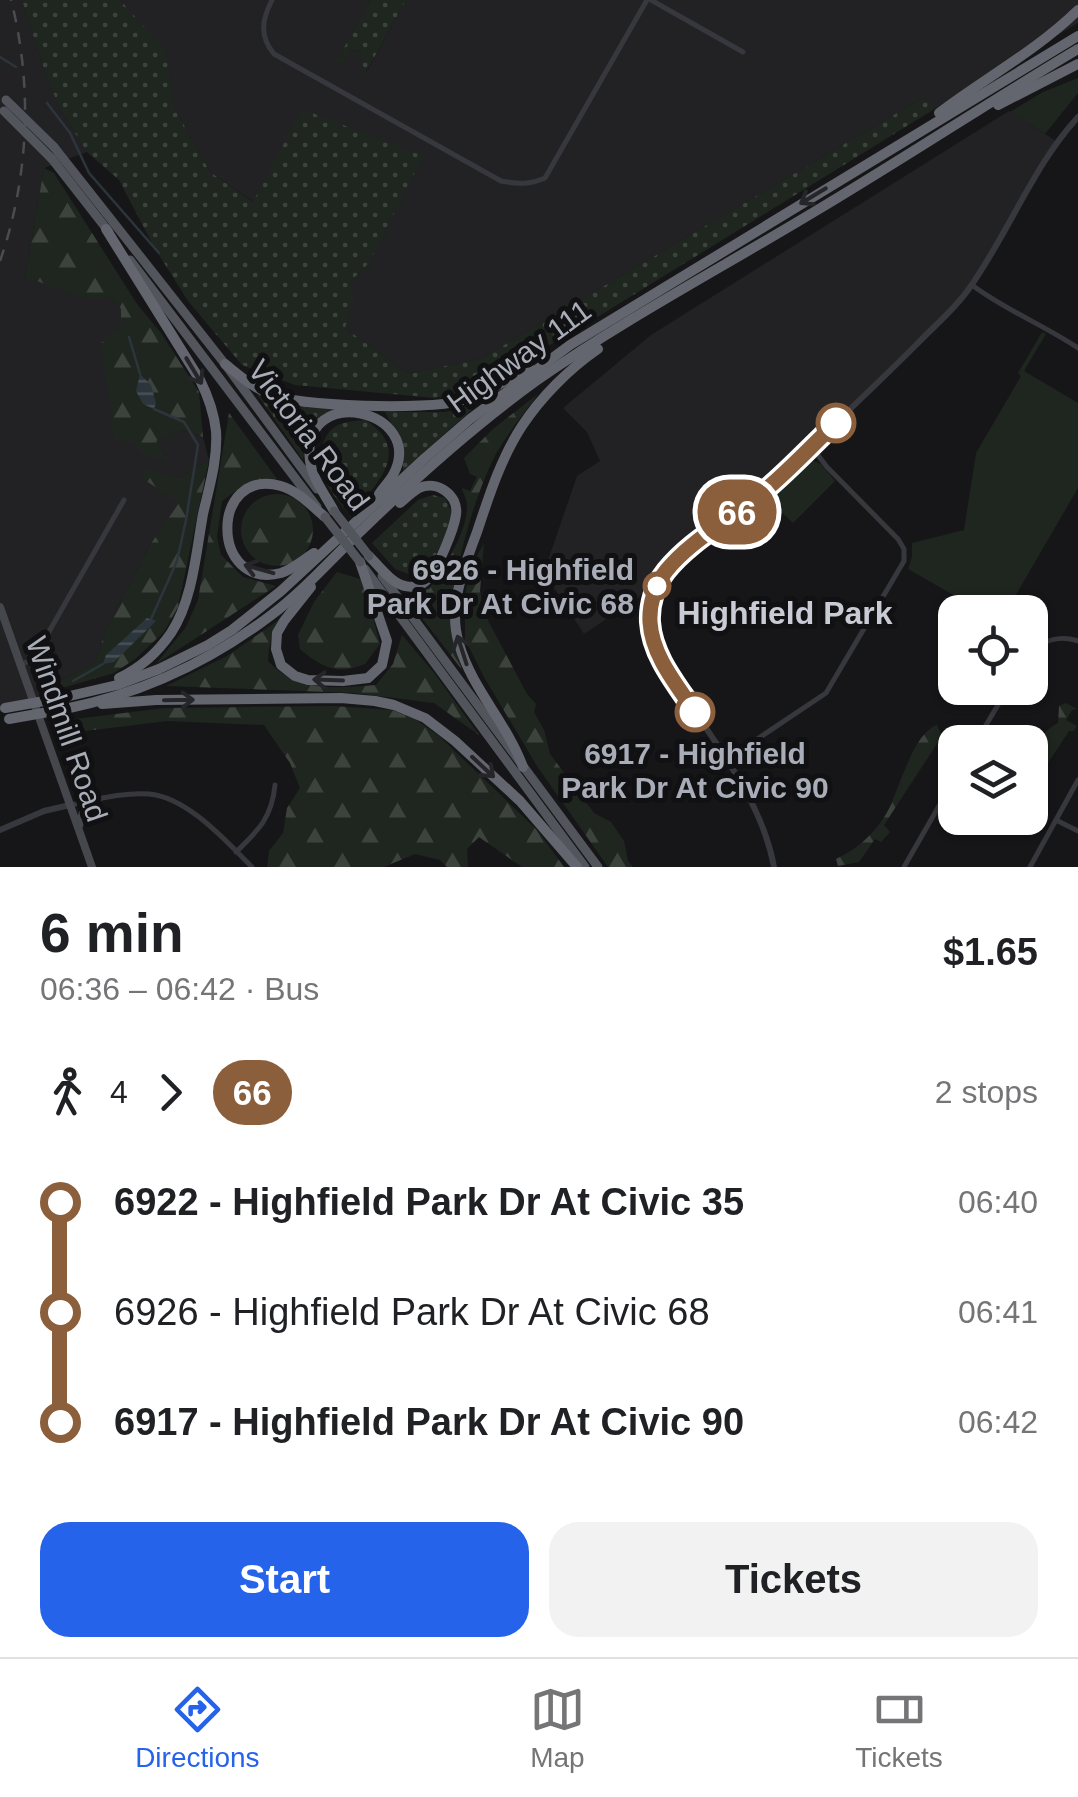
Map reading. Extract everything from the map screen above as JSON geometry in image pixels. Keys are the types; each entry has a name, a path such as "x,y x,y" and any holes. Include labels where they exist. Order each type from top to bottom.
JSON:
{"highway":[{"path":"896,146 1025,55 1078,10"},
{"name":"Highway 111","path":"81,700 208,645 254,614 470,419 570,345 1078,36"},
{"name":"Highway 111","path":"4,714 154,683 218,651 284,604 436,462 538,380 642,312 820,209 1078,49"},
{"path":"939,134 1078,64"},
{"path":"81,700 140,666 170,634 179,618 187,596 216,444 213,414 200,380 106,229"},
{"path":"523,767 515,746 471,675 458,642 454,617 458,590 489,495 521,427 545,396 589,355 632,325 642,312"},
{"path":"225,364 250,384 274,396 312,402 436,406 488,390 570,345"},
{"path":"329,514 312,470 310,452 314,435 322,423 335,415 366,413 388,427 398,454 393,474 359,519"},
{"path":"329,514 290,490 273,484 256,486 230,507 226,538 240,562 258,573 274,574 290,569 344,534"},
{"path":"364,559 398,583 422,585 432,575 457,512 445,490 425,486 374,519"},
{"path":"336,554 284,620 276,638 281,664 290,674 301,678 361,680 382,665 387,642 364,559"},
{"path":"81,700 341,698 394,705 425,718 455,741 520,801 577,867"}],"main road":[{"name":"Victoria Road","path":"2,103 54,147 225,364 329,514"},
{"name":"Victoria Road","path":"2,103 52,160 329,514 598,867"},
{"name":"Victoria Road","path":"364,559 585,867"},
{"name":"Windmill Road","path":"0,607 92,867"},
{"path":"79,830 83,812 95,800"}],"street":[{"path":"272,0 262,28 274,54 501,181 521,185 545,178 649,0 743,52"},
{"path":"774,867 758,814 656,650 650,624 653,596 672,564 758,496 896,365 972,285 1061,137 1078,116"},
{"path":"972,285 1078,348"},
{"path":"726,760 826,693 904,562 904,549 898,538 811,446"},
{"path":"20,665 34,658 124,500"},
{"path":"1048,641 1078,641"},
{"path":"1030,867 1078,780"},
{"path":"236,852 253,836 271,808 275,785"},
{"path":"0,830 55,807 139,793 167,797 188,809 252,867"},
{"path":"904,867 938,808"},
{"path":"1056,820 1078,832"}],"shaded area":[{"path":"0,0 22,0 46,76 61,111 87,152 44,168 25,277 111,297 121,309 131,441 166,456 155,441 184,430 203,437 209,460 179,478 145,470 143,478 180,503 150,545 105,632 95,663 60,681 66,701 0,712"},
{"path":"120,0 371,0 338,59 352,50 360,52 366,73 406,0 1078,0 1078,23 936,108 924,97 482,358 408,374 345,328 353,300 348,283 369,263 254,202 210,172 174,107 165,51"},
{"path":"1009,111 1059,143 970,290 758,497 679,559 638,598 584,634 544,572 577,476 600,461 587,432 563,408 651,335"},
{"path":"140,374 151,385 154,409 143,404 136,391"},
{"path":"147,618 156,621 114,662 103,664 106,655"}],"green space":[{"path":"22,0 120,0 166,51 174,107 210,172 253,202 302,109 423,156 369,263 349,283 354,299 345,328 408,374 482,358 924,97 936,108 570,334 466,390 435,398 295,385 242,365 188,301 119,180 87,152 61,111"},
{"path":"371,0 406,0 365,74 360,52 352,50 344,62 337,60"},
{"path":"1078,78 1078,93 1045,134 1010,112 1043,92"},
{"path":"44,168 54,173 137,304 199,392 203,437 184,430 156,441 167,458 146,457 131,441 115,440 101,343 121,327 121,309 111,297 92,300 25,277"},
{"path":"1042,332 1046,334 1024,371 1078,403 1078,488 1016,595 953,595 908,569 912,543 964,530 976,453 1021,376 1018,373"},
{"path":"257,394 341,407 314,428 303,460"},
{"path":"538,394 497,452 480,489 466,536 452,606 453,636 462,670 409,601 412,593 429,589 460,537 467,514 462,488 470,491 477,477 470,474 464,458"},
{"path":"478,404 403,471 400,439 385,412 445,412"},
{"path":"229,413 277,479 248,482 222,501 217,537 221,555 243,577 276,586 156,664 186,627 198,600"},
{"path":"365,420 380,432 389,456 379,480 350,516 321,471 321,450 328,433 337,426"},
{"path":"808,459 821,464 835,481 793,523 767,498"},
{"path":"209,460 178,607 164,632 114,673 62,688 60,681 95,663 105,632 150,545 179,503 142,478 145,469 179,478"},
{"path":"277,494 302,505 313,530 302,555 277,566 252,555 241,530 252,505"},
{"path":"433,495 445,498 451,520 440,548 417,577 395,569 372,543 418,500"},
{"path":"484,543 480,591 484,613 536,704 534,712 550,754 594,813 611,822 624,841 633,867 608,867 537,766 465,639 465,596 471,567"},
{"path":"337,572 363,580 380,644 365,664 347,669 331,668 316,661 300,649 298,635 314,602"},
{"path":"283,617 272,638 268,661 291,679 318,686 376,685 393,664 402,635 479,735 434,703 355,693 166,686 227,656"},
{"path":"1066,703 1077,709 1066,720 1077,726 1069,731 1048,763 1048,730 1058,723 1059,706"},
{"path":"333,706 392,710 415,719 439,736 537,830 564,867 522,867 479,837 467,849 468,867 447,867 440,860 415,854 384,867 267,867 269,851 283,833 287,808 300,788 290,763 264,725 167,721 69,733 67,720 165,708"},
{"path":"937,725 938,742 884,825 890,832 881,842 875,839 859,862 838,866 836,859 862,842 883,819 912,753"}],"waterway":[{"path":"0,57 16,67"},
{"path":"47,103 70,133 89,173 159,253"},
{"path":"129,337 140,374"},
{"path":"151,619 177,561 198,445 184,422 154,409"},
{"path":"73,681 103,664"}],"railway":[{"path":"0,261 17,197 25,131 23,65 11,0"}],"bus line":[{"name":"66","path":"695,712 656,650 650,618 657,586 672,564 758,496 836,423"}],"place":[{"name":"6926 - Highfield Park Dr At Civic 68","path":"657,586"},
{"name":"6917 - Highfield Park Dr At Civic 90","path":"695,712"}],"district":[{"name":"Highfield Park","path":"785,613"}]}
